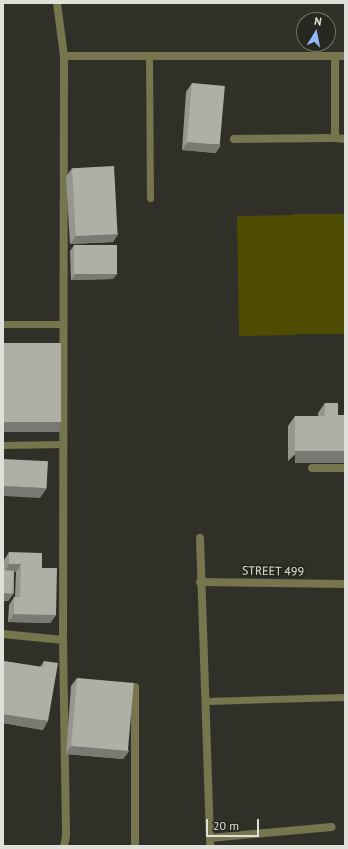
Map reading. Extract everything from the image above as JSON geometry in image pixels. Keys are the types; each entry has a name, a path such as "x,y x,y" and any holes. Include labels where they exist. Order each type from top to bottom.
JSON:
{"street":[{"path":"57,3 64,56 63,640 66,836 64,846"},
{"path":"64,56 345,56"},
{"path":"335,56 335,138"},
{"path":"234,139 345,139"},
{"path":"312,468 345,468"},
{"path":"200,538 200,582 207,702 210,842 332,828"},
{"name":"STREET 499","path":"200,582 345,584"},
{"path":"3,634 63,640"},
{"path":"135,687 135,846"}],"lane":[{"path":"149,56 150,198"},
{"path":"3,324 63,324"},
{"path":"3,445 63,444"},
{"path":"207,702 345,697"}],"shaded area":[{"path":"294,214 345,214 345,334 294,334"},
{"path":"294,215 296,335 239,336 237,216"}],"building":[{"path":"192,83 225,86 220,145 187,142"},
{"path":"114,166 118,234 76,236 72,168"},
{"path":"74,245 117,245 117,274 74,274"},
{"path":"3,343 61,343 61,422 3,422"},
{"path":"325,403 338,403 338,415 345,415 345,451 295,451 295,416 325,416"},
{"path":"3,459 48,461 47,488 3,486"},
{"path":"9,552 42,553 42,568 57,568 56,615 14,614 14,597 20,597 21,564 9,564"},
{"path":"3,570 14,571 12,594 3,593"},
{"path":"3,661 43,667 44,661 58,663 48,721 3,714"},
{"path":"77,678 134,683 128,751 71,746"}]}
